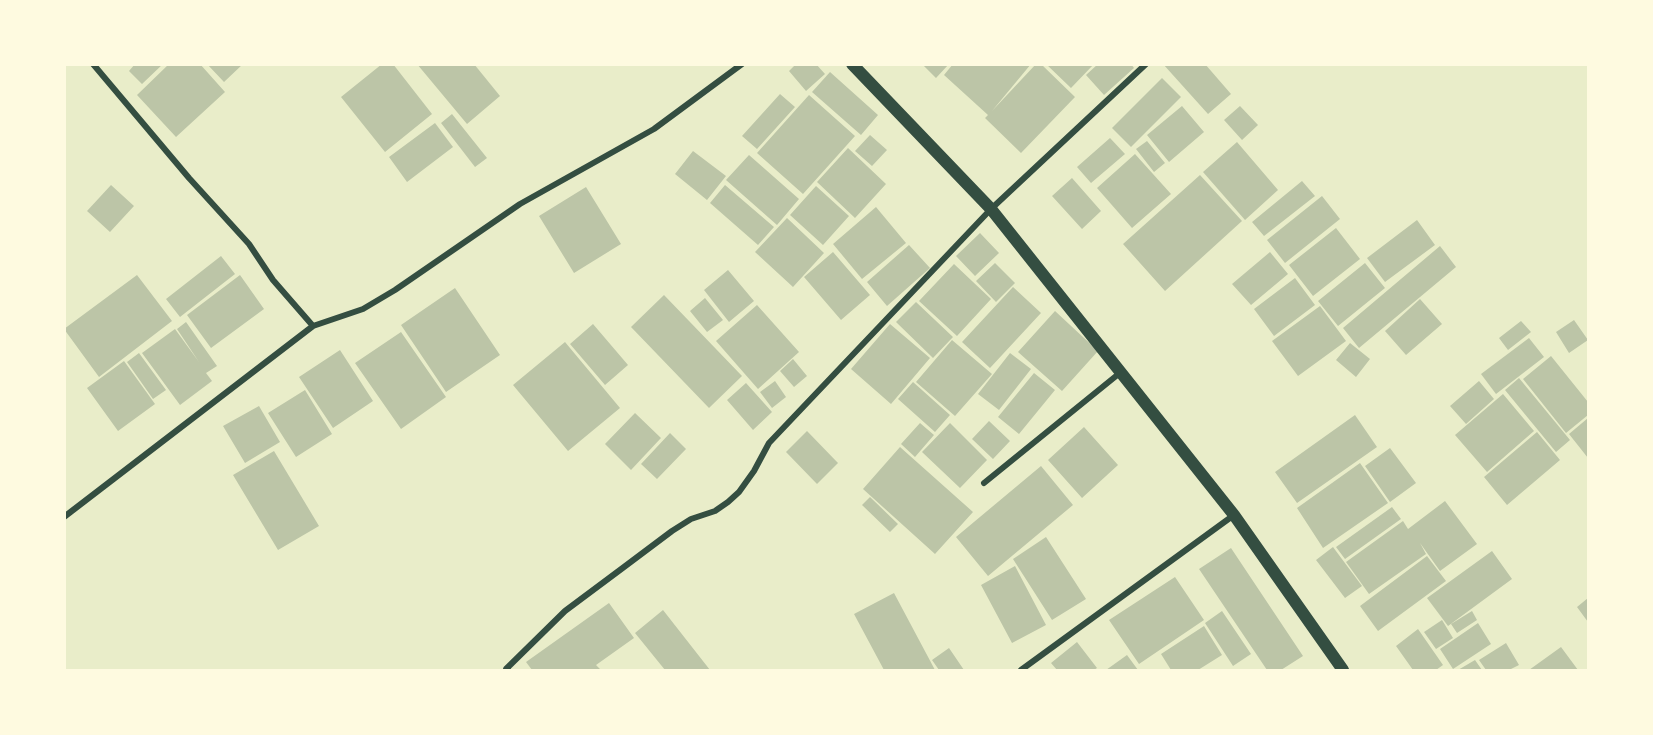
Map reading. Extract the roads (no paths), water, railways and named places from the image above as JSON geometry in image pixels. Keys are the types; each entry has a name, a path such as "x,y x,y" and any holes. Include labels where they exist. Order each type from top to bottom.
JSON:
{"main road":[{"path":"852,64 991,209 1234,515 1343,670"}],"street":[{"path":"93,64 189,178 249,244 273,280 314,326"},
{"path":"64,517 314,326 363,309 387,295 520,204 654,129 742,64"},
{"path":"506,670 573,605 672,531 692,519 715,511 740,492 769,443 991,209 1146,64"},
{"path":"984,483 1121,372"},
{"path":"1022,670 1234,515"}]}
